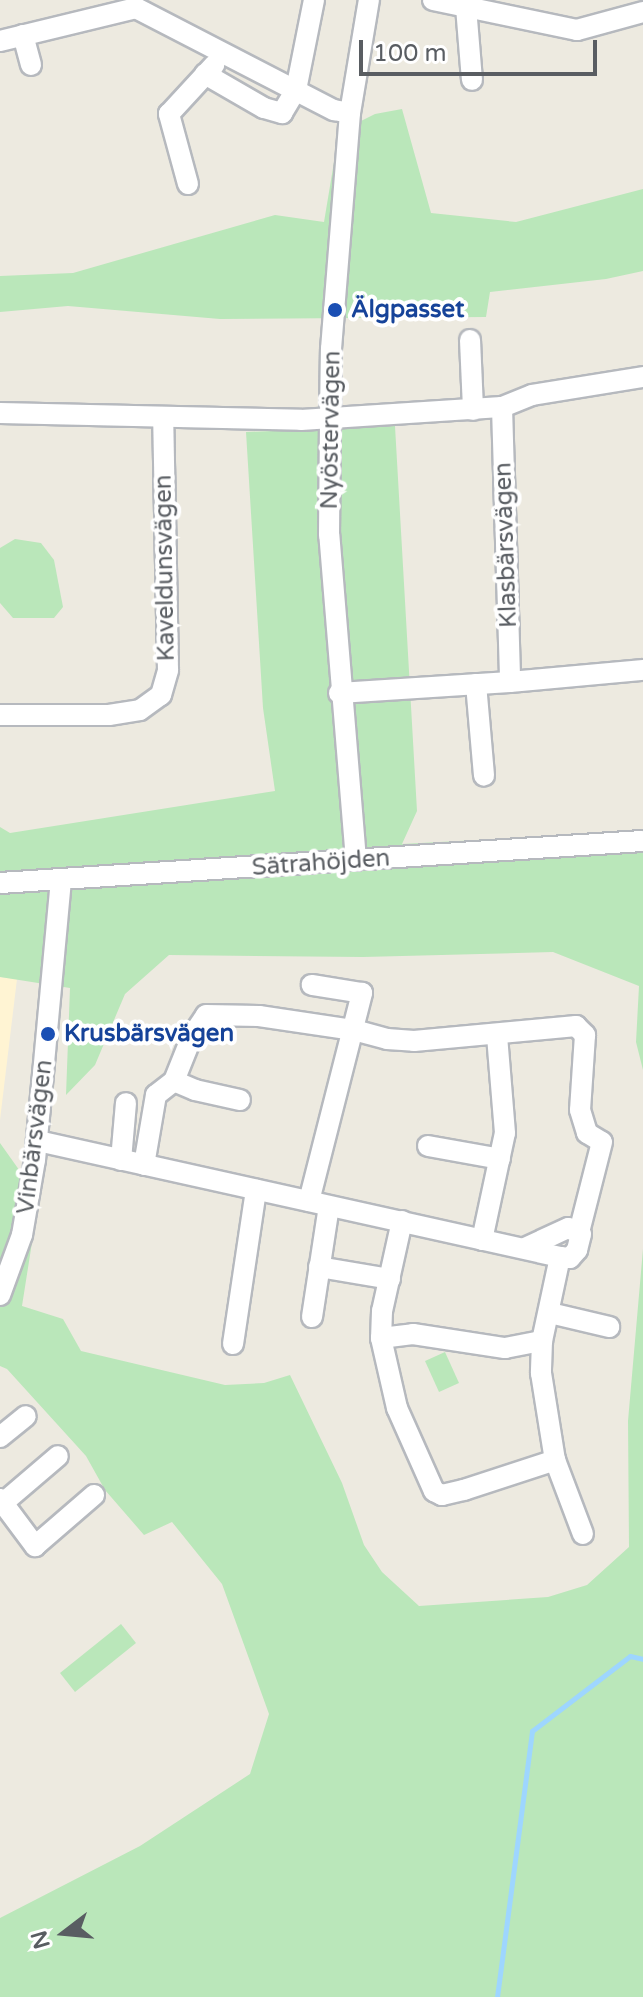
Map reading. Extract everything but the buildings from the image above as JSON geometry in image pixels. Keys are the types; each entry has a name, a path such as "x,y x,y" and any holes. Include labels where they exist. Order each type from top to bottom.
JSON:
{"street":[{"path":"205,74 264,108 282,113 296,90 314,0"},
{"name":"Nyöstervägen","path":"356,860 339,693 329,535 331,349 350,113 369,0"},
{"path":"433,0 466,7 501,7 577,30 643,12"},
{"path":"466,7 472,80"},
{"path":"0,41 136,8 334,110 350,113"},
{"path":"23,35 31,65"},
{"path":"188,184 169,114 224,53"},
{"path":"470,340 473,410"},
{"path":"0,413 163,419 330,417 473,410 502,407 532,395 643,377"},
{"name":"Klasbärsvägen","path":"502,407 510,682"},
{"name":"Kaveldunsvägen","path":"0,715 109,715 140,710 161,695 168,670 163,419"},
{"path":"339,693 643,670"},
{"path":"476,684 484,776"},
{"name":"Sätrahöjden","path":"0,883 643,841"},
{"name":"Vinbärsvägen","path":"0,1295 22,1235 38,1141 61,881"},
{"path":"312,985 362,993 319,1204 319,1267 312,1317"},
{"path":"38,1141 121,1160 319,1204 402,1221 482,1240 570,1258 577,1250 602,1142 587,1133 580,1110 585,1035 576,1026 414,1041 259,1016 206,1015 192,1036 174,1081 156,1095 144,1165"},
{"path":"482,1240 500,1159 506,1107 497,1035"},
{"path":"174,1081 195,1090 240,1100"},
{"path":"121,1160 126,1103"},
{"path":"428,1146 500,1159"},
{"path":"233,1344 256,1190"},
{"path":"402,1221 382,1311 381,1338 397,1408 434,1491 442,1495 464,1490 555,1460"},
{"path":"525,1248 561,1230 579,1232"},
{"path":"560,1257 542,1341 541,1373 555,1460 583,1534"},
{"path":"319,1267 390,1279"},
{"path":"550,1313 609,1327"},
{"path":"381,1338 413,1334 505,1348 542,1341"},
{"path":"0,1437 26,1416"},
{"path":"58,1456 1,1501 35,1546 94,1495"}],"shaded area":[{"path":"0,977 17,979 0,1120"}],"green space":[{"path":"402,109 431,213 516,222 643,189 643,271 606,279 490,292 486,317 220,319 68,306 0,312 0,276 73,273 275,215 324,222 339,132 375,114"},
{"path":"395,426 417,811 402,844 643,831 643,1070 636,1042 639,986 553,952 363,957 169,955 125,994 95,1065 66,1095 70,988 0,977 0,827 10,833 275,791 263,708 246,432"},
{"path":"15,539 41,543 54,560 63,607 54,618 13,618 0,603 0,548"},
{"path":"0,1143 39,1198 22,1306 63,1319 81,1351 225,1385 264,1383 290,1375 342,1483 364,1545 382,1572 419,1606 548,1597 587,1585 629,1547 628,1421 643,1249 643,1997 0,1997 0,1918 140,1846 250,1774 269,1714 222,1584 172,1522 144,1535 105,1490 86,1456 7,1369 0,1366"},
{"path":"445,1352 459,1383 439,1392 425,1361"},
{"path":"121,1624 136,1643 75,1692 60,1673"}],"waterway":[{"path":"497,1997 532,1731 630,1656 643,1659"}],"place":[{"name":"Älgpasset","path":"335,310"},
{"name":"Krusbärsvägen","path":"48,1034"}]}
